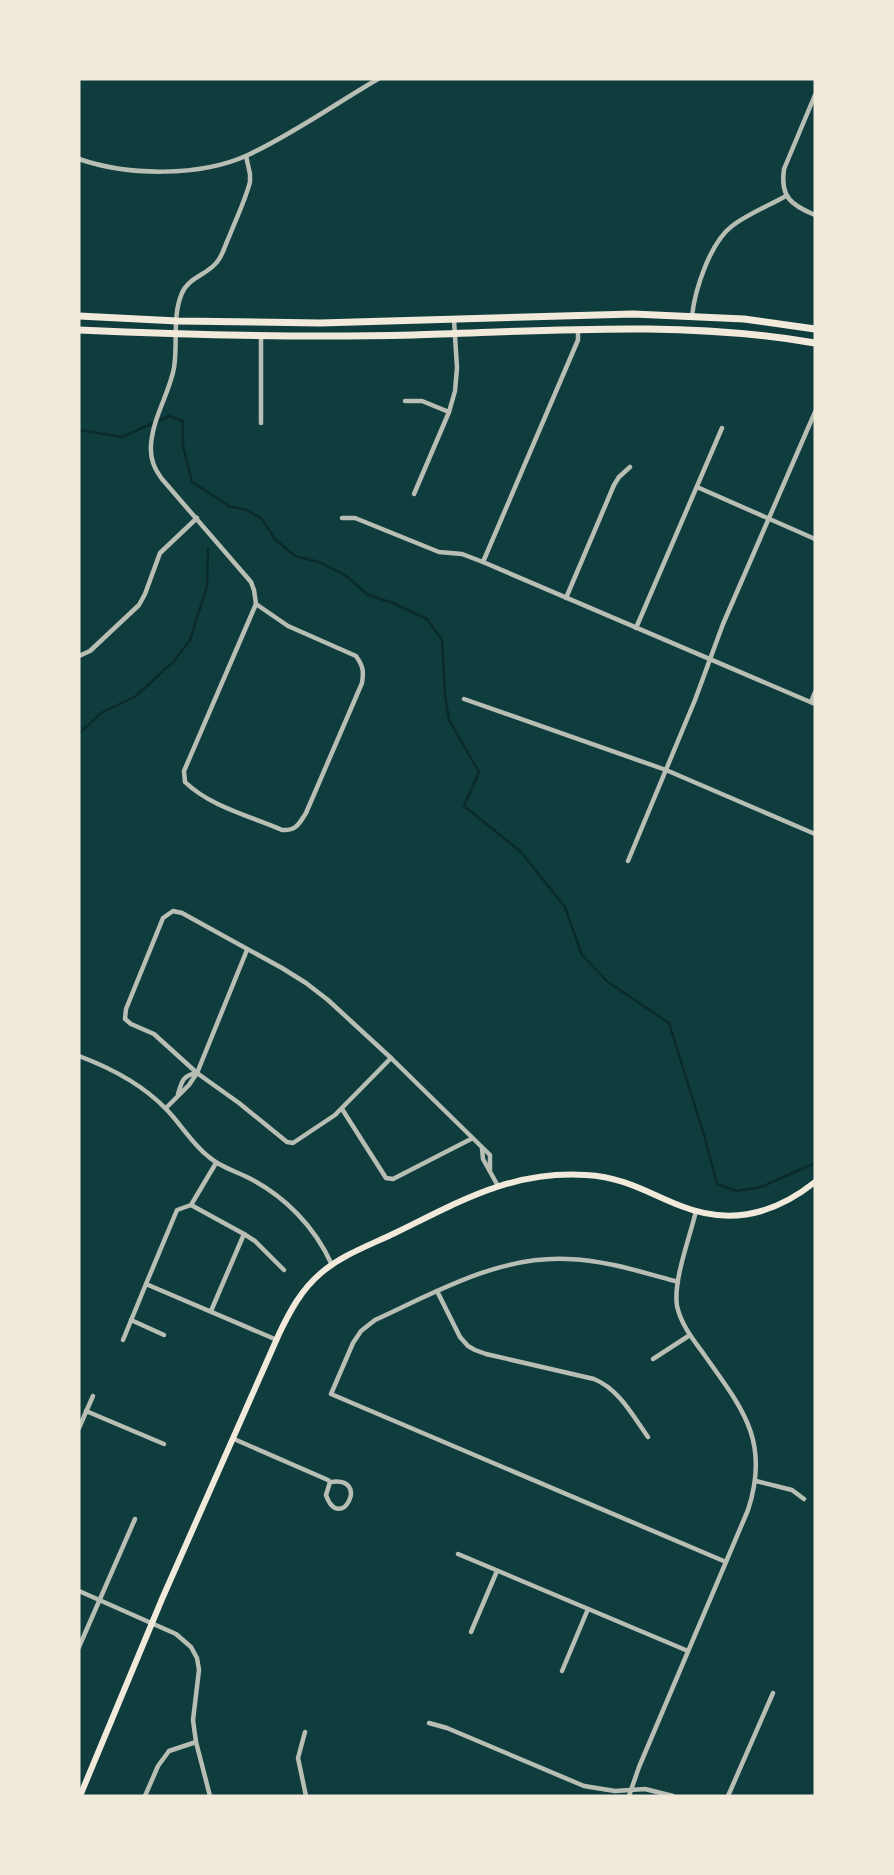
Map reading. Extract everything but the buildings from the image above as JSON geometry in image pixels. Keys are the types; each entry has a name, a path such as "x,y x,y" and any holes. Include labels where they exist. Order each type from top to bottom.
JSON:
{"main road":[{"path":"79,316 177,321 352,323 583,315 692,316 744,319 815,329"},
{"path":"79,330 176,335 348,337 578,328 677,329 815,343"},
{"path":"80,1796 152,1623 288,1316 302,1293 320,1274 332,1265 485,1190 538,1177 563,1174 605,1177 649,1191 696,1211 735,1216 778,1206 815,1182"}],"street":[{"path":"79,159 115,169 159,172 193,169 246,156 306,124 378,79"},
{"path":"815,95 784,169 782,181 786,196 796,206 815,215"},
{"path":"246,156 250,182 218,262 193,279 182,293 173,370 153,432 151,454 154,467 162,479 251,582 256,604 184,771 185,782 196,793 209,800 289,831 297,827 306,813 362,682 364,671 356,656 288,626 256,604"},
{"path":"692,316 695,294 715,248 726,231 786,196"},
{"path":"414,494 449,412 455,391 454,320"},
{"path":"482,562 578,340 578,328"},
{"path":"261,337 261,423"},
{"path":"405,401 422,401 449,412"},
{"path":"628,861 711,660 723,624 815,412"},
{"path":"636,628 722,428"},
{"path":"566,598 614,485 630,467"},
{"path":"697,488 815,539"},
{"path":"79,656 90,651 139,605 160,553 197,518"},
{"path":"342,518 355,518 439,552 462,554 813,703 815,692"},
{"path":"464,699 666,770 815,834"},
{"path":"391,1058 342,1109 310,1133 293,1143 287,1142 197,1073 154,1034 131,1024 125,1019 126,1009 163,918 168,913 182,913 282,968 328,1000 391,1058 471,1139 482,1147 483,1159 498,1186"},
{"path":"166,1108 197,1073 247,950"},
{"path":"79,1056 124,1077 147,1093 166,1108 204,1153 216,1163 254,1181 282,1199 316,1237 332,1265"},
{"path":"342,1109 386,1178 393,1179 471,1139"},
{"path":"123,1340 177,1210 191,1205 216,1163"},
{"path":"191,1205 255,1241 284,1270"},
{"path":"630,1793 748,1510 756,1481 753,1435 741,1407 690,1335 681,1320 677,1305 678,1282 696,1211"},
{"path":"211,1311 244,1234"},
{"path":"678,1282 615,1264 579,1259 517,1262 472,1275 375,1320 361,1331 331,1394 726,1562"},
{"path":"146,1284 277,1340"},
{"path":"437,1291 460,1337 468,1346 486,1354 604,1382 614,1390 648,1437"},
{"path":"131,1320 164,1335"},
{"path":"653,1359 690,1335"},
{"path":"79,1428 93,1396"},
{"path":"86,1411 164,1444"},
{"path":"234,1439 331,1482 341,1482 351,1490 350,1502 346,1506 336,1507 328,1501 326,1495 331,1482"},
{"path":"756,1481 783,1486 804,1499"},
{"path":"79,1647 135,1518"},
{"path":"458,1554 688,1651"},
{"path":"471,1632 497,1571"},
{"path":"79,1591 181,1637 191,1647 199,1670 193,1720 209,1796"},
{"path":"562,1671 589,1609"},
{"path":"728,1796 772,1693"},
{"path":"429,1723 447,1728 584,1786 630,1793 645,1789 673,1796"},
{"path":"305,1732 298,1758 306,1796"},
{"path":"145,1796 158,1766 169,1751 196,1742"}],"waterway":[{"path":"79,430 122,437 169,416 183,421 183,446 192,482 229,506 246,510 261,518 275,539 295,556 319,562 345,575 368,595 427,619 442,640 449,720 479,772 464,806 521,852 565,907 582,955 608,982 669,1023 717,1184 737,1191 761,1187 815,1163"},
{"path":"79,734 101,713 136,696 174,661 190,640 207,586 208,548"}]}
